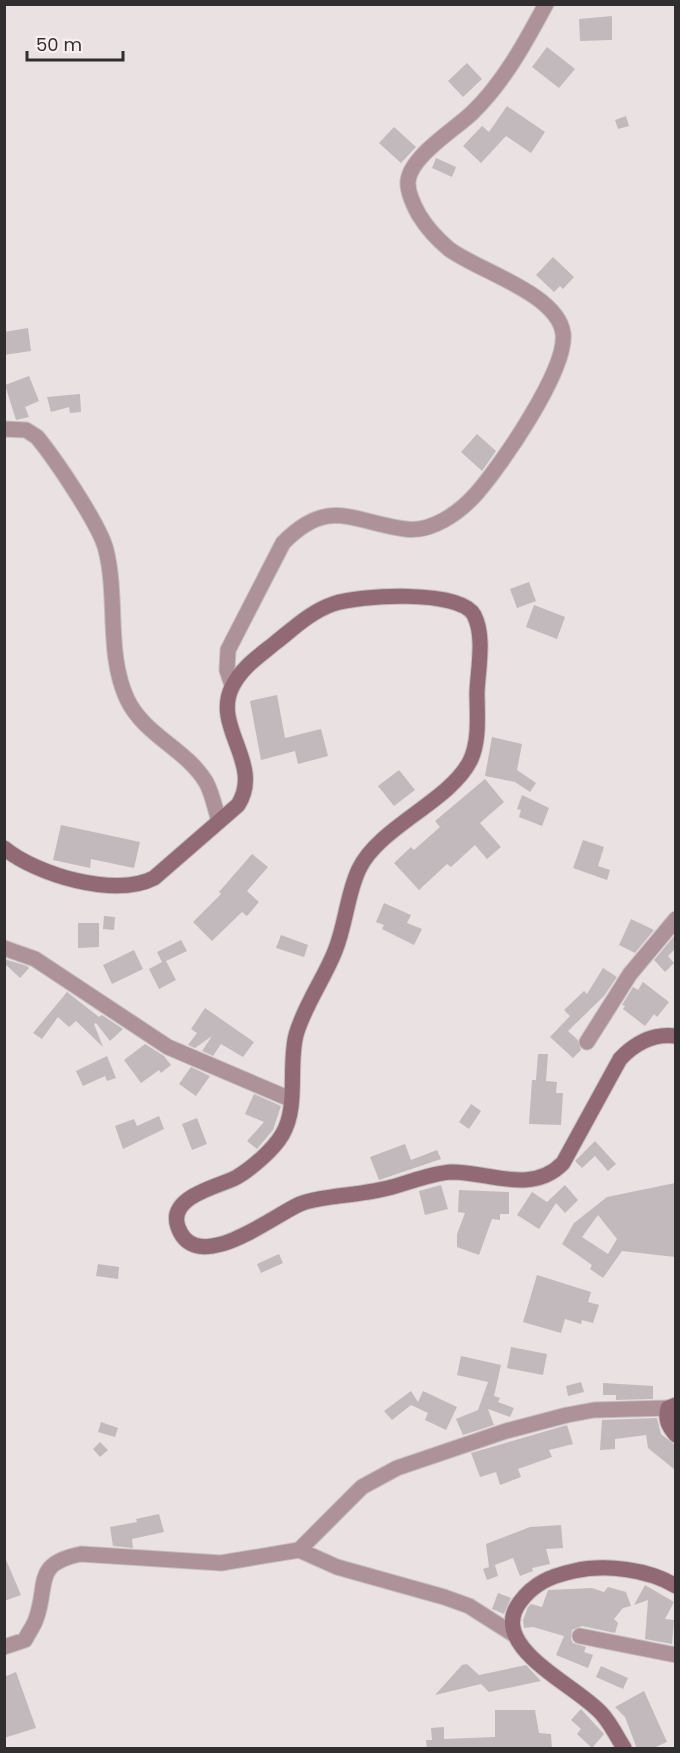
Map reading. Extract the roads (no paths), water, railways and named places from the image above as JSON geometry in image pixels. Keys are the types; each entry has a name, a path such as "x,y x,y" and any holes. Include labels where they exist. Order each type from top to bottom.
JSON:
{"main road":[{"path":"4,848 33,867 51,872 99,884 129,886 142,884 165,870 238,805 246,794 248,784 246,771 228,714 228,698 232,685 255,659 307,617 335,603 360,597 427,598 458,602 468,607 475,617 479,634 476,732 468,764 455,779 377,845 359,868 335,952 297,1030 291,1065 290,1100 284,1133 233,1180 190,1197 178,1214 178,1227 188,1240 203,1247 224,1244 240,1238 299,1205 315,1199 367,1193 450,1172 510,1181 544,1176 554,1172 562,1163 620,1059 631,1048 650,1038 675,1036"},
{"path":"672,1407 667,1422 675,1435"},
{"path":"624,1749 602,1714 579,1693 528,1655 513,1634 511,1621 517,1606 530,1589 554,1576 578,1570 605,1568 660,1577 675,1586"}],"street":[{"path":"232,685 227,669 228,650 283,543 296,530 334,514 353,515 407,529 432,525 452,516 475,495 494,471 534,412 562,351 563,333 557,318 538,299 450,249 427,229 413,205 408,183 411,167 494,89 521,49 546,4"},
{"path":"4,429 26,430 37,437 102,536 110,567 120,675 127,699 142,721 201,776 206,783 219,821"},
{"path":"586,1042 630,974 675,919"},
{"path":"4,948 35,959 168,1047 290,1100"},
{"path":"299,1550 362,1487 398,1468 506,1431 567,1414 594,1410 672,1407"},
{"path":"4,1647 25,1640 36,1619 42,1584 52,1565 64,1558 81,1554 221,1563 299,1550 337,1567 469,1606 513,1634"},
{"path":"580,1636 675,1655"}]}
